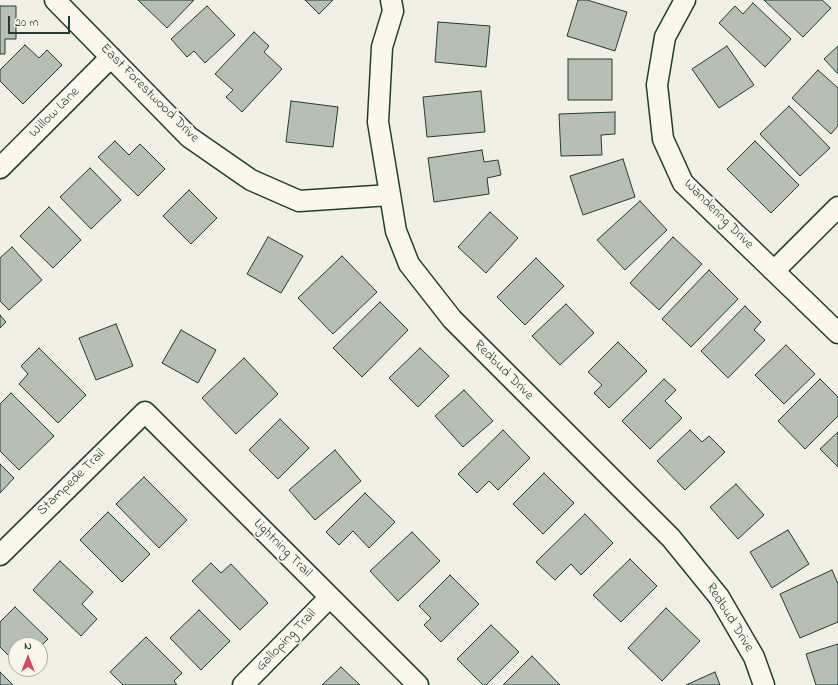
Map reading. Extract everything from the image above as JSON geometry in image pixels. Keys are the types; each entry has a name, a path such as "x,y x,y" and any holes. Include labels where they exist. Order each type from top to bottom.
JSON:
{"street":[{"name":"East Forestwood Drive","path":"55,0 189,137 251,180 299,201 390,195"},
{"name":"Redbud Drive","path":"392,0 393,11 382,48 378,122 396,231 409,264 452,319 676,544 719,597 754,657 764,685"},
{"name":"Wandering Drive","path":"684,0 665,37 657,85 663,139 683,183 838,333"},
{"name":"Willow Lane","path":"0,168 111,57"},
{"path":"774,271 838,206"},
{"name":"Stampede Trail","path":"0,555 145,412"},
{"name":"Lightning Trail","path":"145,412 418,685"},
{"name":"Galloping Trail","path":"243,685 330,597"}],"building":[{"path":"138,0 194,0 167,28"},
{"path":"305,0 333,0 319,14"},
{"path":"578,0 587,0 627,12 615,51 567,36"},
{"path":"764,0 822,0 831,8 803,37"},
{"path":"753,3 791,39 765,67 719,23 735,6 743,14"},
{"path":"0,6 16,6 16,39 5,39 5,54 0,54"},
{"path":"207,6 235,35 205,63 194,51 187,57 171,39"},
{"path":"438,22 490,26 486,67 435,62"},
{"path":"254,32 269,46 264,52 282,69 242,112 226,97 233,90 215,74"},
{"path":"25,45 39,58 47,50 62,65 23,104 0,81 0,70"},
{"path":"727,46 754,85 719,108 692,69"},
{"path":"838,46 838,74 824,59"},
{"path":"568,59 612,59 612,100 568,100"},
{"path":"818,70 838,88 838,126 831,134 792,98"},
{"path":"481,91 485,132 427,137 423,97"},
{"path":"291,101 338,107 333,147 286,142"},
{"path":"789,106 830,148 800,176 760,134"},
{"path":"615,112 615,134 601,135 602,155 561,156 559,114"},
{"path":"115,141 129,155 140,144 165,169 138,196 98,157"},
{"path":"755,141 799,185 771,213 727,169"},
{"path":"482,150 484,162 498,160 501,175 487,178 489,194 434,202 428,158"},
{"path":"623,159 635,197 583,215 570,176"},
{"path":"90,168 121,200 91,229 60,197"},
{"path":"189,190 217,218 191,244 163,216"},
{"path":"640,201 667,230 625,270 597,240"},
{"path":"49,207 81,240 53,268 20,236"},
{"path":"490,212 518,238 486,273 458,247"},
{"path":"268,237 303,256 281,293 247,274"},
{"path":"673,237 702,264 659,310 630,283"},
{"path":"12,247 42,280 9,310 0,301 0,258"},
{"path":"342,256 377,292 333,334 298,298"},
{"path":"536,258 564,286 525,325 497,297"},
{"path":"709,270 738,299 691,347 662,319"},
{"path":"380,302 408,330 362,377 333,348"},
{"path":"566,304 594,333 560,365 532,336"},
{"path":"745,306 761,322 754,330 765,340 728,378 701,351"},
{"path":"0,315 6,322 0,328"},
{"path":"116,324 133,366 96,380 79,338"},
{"path":"181,330 216,350 198,383 162,363"},
{"path":"618,342 647,371 609,408 594,393 602,385 588,372"},
{"path":"786,345 815,374 784,404 755,375"},
{"path":"39,348 86,395 58,423 19,384 28,374 21,366"},
{"path":"420,348 449,376 418,407 389,378"},
{"path":"244,358 278,394 236,434 202,398"},
{"path":"664,379 676,390 665,401 682,418 650,449 622,421"},
{"path":"820,379 838,397 838,416 805,449 778,421"},
{"path":"464,390 493,421 463,447 435,416"},
{"path":"11,393 54,436 19,470 0,451 0,404"},
{"path":"280,419 309,448 278,479 249,450"},
{"path":"503,430 530,458 498,490 489,481 477,493 458,474"},
{"path":"690,430 702,442 709,436 725,452 685,490 657,461"},
{"path":"838,432 838,467 820,449"},
{"path":"335,450 361,481 315,520 289,490"},
{"path":"0,464 14,478 0,493"},
{"path":"544,473 574,503 543,534 513,504"},
{"path":"144,477 187,520 159,548 116,504"},
{"path":"736,484 764,515 738,539 710,507"},
{"path":"365,493 395,522 369,548 353,531 339,545 326,532"},
{"path":"108,512 150,554 122,582 80,540"},
{"path":"585,514 613,543 581,575 571,564 555,580 536,562"},
{"path":"788,530 809,564 772,588 750,552"},
{"path":"412,532 440,561 398,601 370,571"},
{"path":"630,559 657,586 621,622 593,595"},
{"path":"60,561 93,592 82,604 97,619 81,636 33,590"},
{"path":"211,563 221,573 231,564 268,603 240,630 192,581"},
{"path":"832,570 838,584 838,622 800,638 780,594"},
{"path":"450,575 479,604 441,642 424,625 431,618 419,606"},
{"path":"15,607 46,637 8,637 8,655 0,647 0,622"},
{"path":"666,608 700,641 662,681 628,648"},
{"path":"199,610 230,641 201,670 170,638"},
{"path":"491,625 519,652 486,685 483,685 457,659"},
{"path":"146,637 182,673 174,681 177,685 123,685 110,672"},
{"path":"838,644 838,685 816,685 806,654"},
{"path":"532,656 560,685 503,685"},
{"path":"341,667 360,685 322,685"},
{"path":"0,672 13,685 0,685"},
{"path":"715,672 720,685 686,685"}]}
